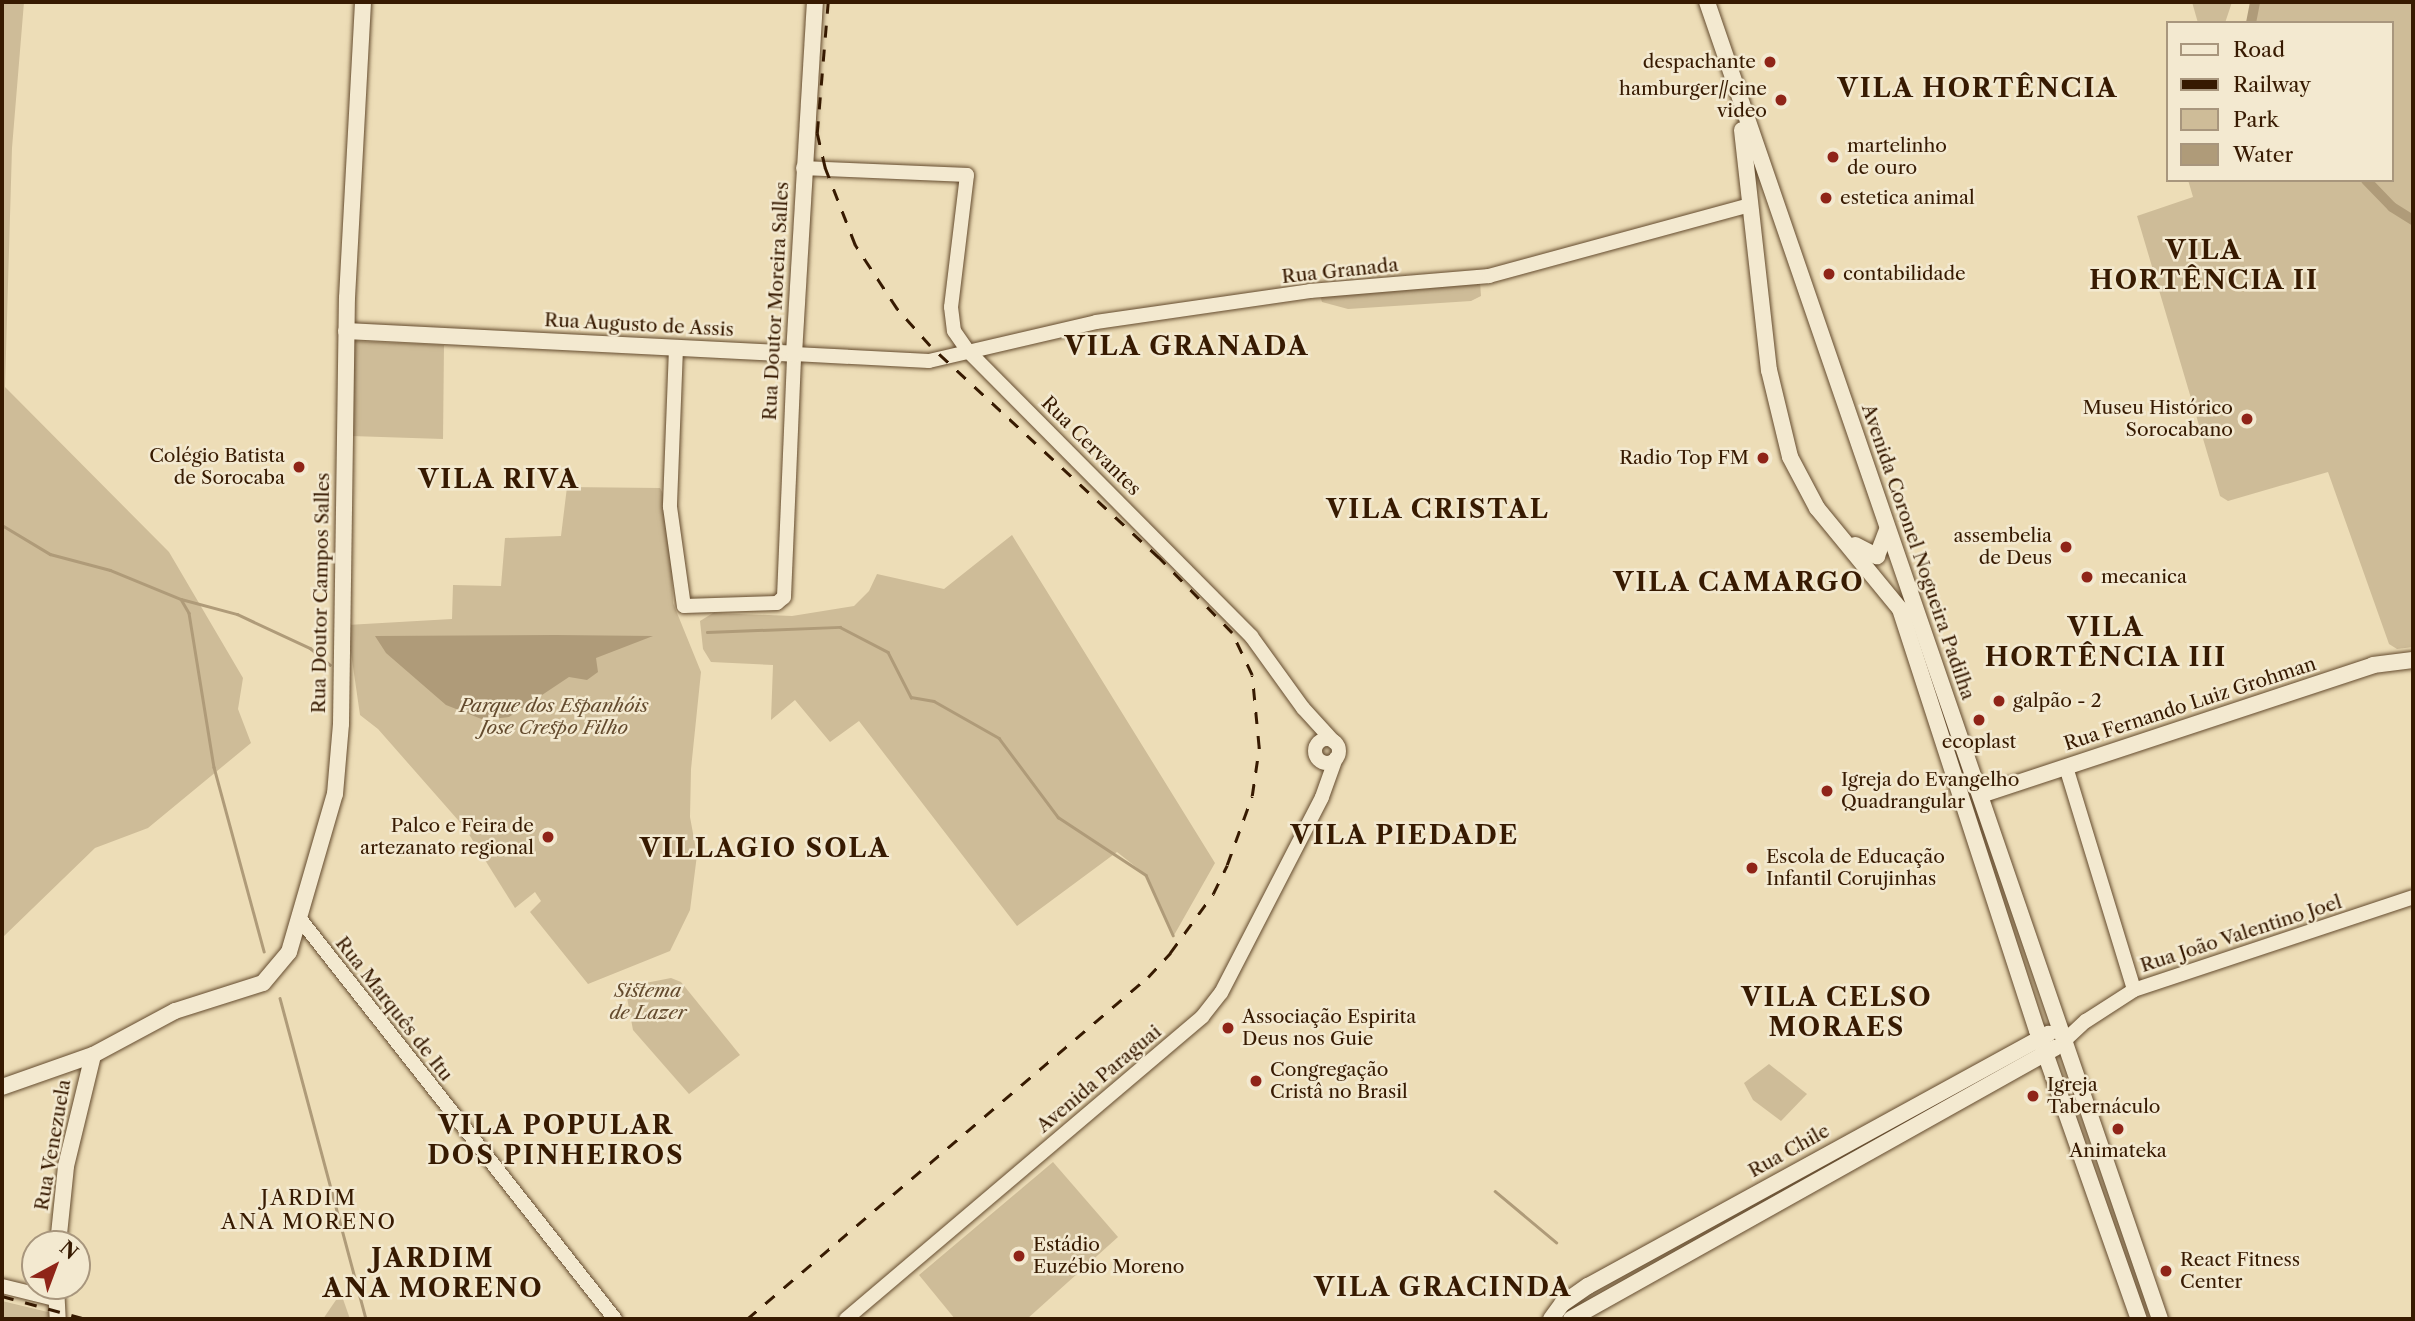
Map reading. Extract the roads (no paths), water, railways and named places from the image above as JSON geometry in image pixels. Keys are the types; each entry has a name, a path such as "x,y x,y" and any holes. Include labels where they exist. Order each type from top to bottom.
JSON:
{"main road":[{"name":"Rua Doutor Campos Salles","path":"2,1087 93,1055 176,1011 264,983 289,952 300,919 335,794 340,736 346,331 363,2"},
{"name":"Rua Doutor Moreira Salles","path":"794,354 811,168 804,149 815,2"},
{"name":"Avenida Coronel Nogueira Padilha","path":"1707,2 1772,198 1981,795 2059,1037 2160,1319"},
{"name":"Avenida Coronel Nogueira Padilha","path":"1736,89 1769,370 1799,480 1829,522 1871,560 1900,609 2039,1038 2139,1319"},
{"path":"1751,205 1772,198"},
{"name":"Rua Augusto de Assis","path":"346,331 794,354"},
{"path":"1871,560 1887,530"},
{"name":"Rua Fernando Luiz Grohman","path":"1981,795 2373,666 2413,660"},
{"path":"2039,1038 2059,1037"},
{"path":"2046,1054 2059,1037"},
{"name":"Rua Chile","path":"1569,1316 2039,1038"},
{"name":"Rua Chile","path":"1550,1319 1569,1316 2046,1054"},
{"name":"Rua Venezuela","path":"59,1230 66,1166 93,1055"},
{"path":"2008,1074 2032,1067 2057,1083"},
{"path":"57,1300 58,1319"}],"street":[{"name":"Rua Cervantes","path":"811,168 967,175 951,307 954,331 968,351 1233,617 1303,708 1334,742"},
{"name":"Rua Granada","path":"929,361 1096,322 1310,291 1520,271 1751,205"},
{"name":"Rua Doutor Moreira Salles","path":"676,348 670,507 684,606 782,602 794,354"},
{"name":"Rua Augusto de Assis","path":"794,354 929,361"},
{"name":"Rua Cervantes","path":"1303,708 1317,752"},
{"path":"1324,739 1334,742 1336,758 1327,763 1317,752 1324,739"},
{"name":"Avenida Paraguai","path":"1310,815 1320,779 1317,752"},
{"name":"Avenida Paraguai","path":"846,1319 1202,1017 1221,993 1310,815 1322,797 1336,758"},
{"path":"2066,767 2134,990"},
{"name":"Rua João Valentino Joel","path":"2059,1037 2134,990 2413,897"},
{"name":"Rua Marquês de Itu","path":"300,919 615,1319"},
{"path":"2,1286 21,1288"}],"water":[{"path":"375,636 653,636 596,658 598,672 587,680 569,677 509,717 484,720 446,705 386,653"}],"waterway":[{"path":"2251,21 2255,2"},
{"path":"2368,182 2392,207 2413,220"},
{"path":"2,525 50,554 110,570 181,599 237,614 310,648 330,665"},
{"path":"181,599 189,613 214,767 264,951"},
{"path":"707,632 840,627 888,652 911,697 934,701 999,738 1058,817 1146,875 1173,935"},
{"path":"280,998 366,1319"},
{"path":"1495,1191 1556,1242"}],"railway":[{"path":"747,1319 1148,977 1170,953 1213,894 1227,865 1252,796 1259,748 1252,675 1232,633 1159,558 930,346 897,309 855,245 825,168 817,133 828,2"},
{"path":"2,1296 86,1319"}],"place":[{"name":"despachante","path":"1770,62"},
{"name":"hamburger//cine video","path":"1781,100"},
{"name":"martelinho de ouro","path":"1833,157"},
{"name":"estetica animal","path":"1826,198"},
{"name":"contabilidade","path":"1829,274"},
{"name":"Museu Histórico Sorocabano","path":"2247,419"},
{"name":"Radio Top FM","path":"1763,458"},
{"name":"Colégio Batista de Sorocaba","path":"299,467"},
{"name":"assembelia de Deus","path":"2066,547"},
{"name":"mecanica","path":"2087,577"},
{"name":"galpão - 2","path":"1999,701"},
{"name":"ecoplast","path":"1979,720"},
{"name":"Igreja do Evangelho Quadrangular","path":"1827,791"},
{"name":"Palco e Feira de artezanato regional","path":"548,837"},
{"name":"Escola de Educação Infantil Corujinhas","path":"1752,868"},
{"name":"Associação Espirita Deus nos Guie","path":"1228,1028"},
{"name":"Congregação Cristâ no Brasil","path":"1256,1081"},
{"name":"Igreja Tabernáculo","path":"2033,1096"},
{"name":"Animateka","path":"2118,1129"},
{"name":"Estádio Euzébio Moreno","path":"1019,1256"},
{"name":"React Fitness Center","path":"2166,1271"}],"district":[{"name":"VILA HORTÊNCIA","path":"1978,89"},
{"name":"VILA HORTÊNCIA II","path":"2204,266"},
{"name":"VILA GRANADA","path":"1187,347"},
{"name":"VILA RIVA","path":"499,480"},
{"name":"VILA CRISTAL","path":"1438,510"},
{"name":"VILA CAMARGO","path":"1739,583"},
{"name":"VILA HORTÊNCIA III","path":"2106,643"},
{"name":"VILA PIEDADE","path":"1405,836"},
{"name":"VILLAGIO SOLA","path":"765,849"},
{"name":"VILA CELSO MORAES","path":"1837,1013"},
{"name":"VILA POPULAR DOS PINHEIROS","path":"556,1141"},
{"name":"JARDIM ANA MORENO","path":"309,1210"},
{"name":"JARDIM ANA MORENO","path":"433,1274"},
{"name":"VILA GRACINDA","path":"1443,1288"}],"park label":[{"name":"Parque dos Espanhóis Jose Crespo Filho","path":"554,717"},
{"name":"Sistema de Lazer","path":"648,1002"}]}
